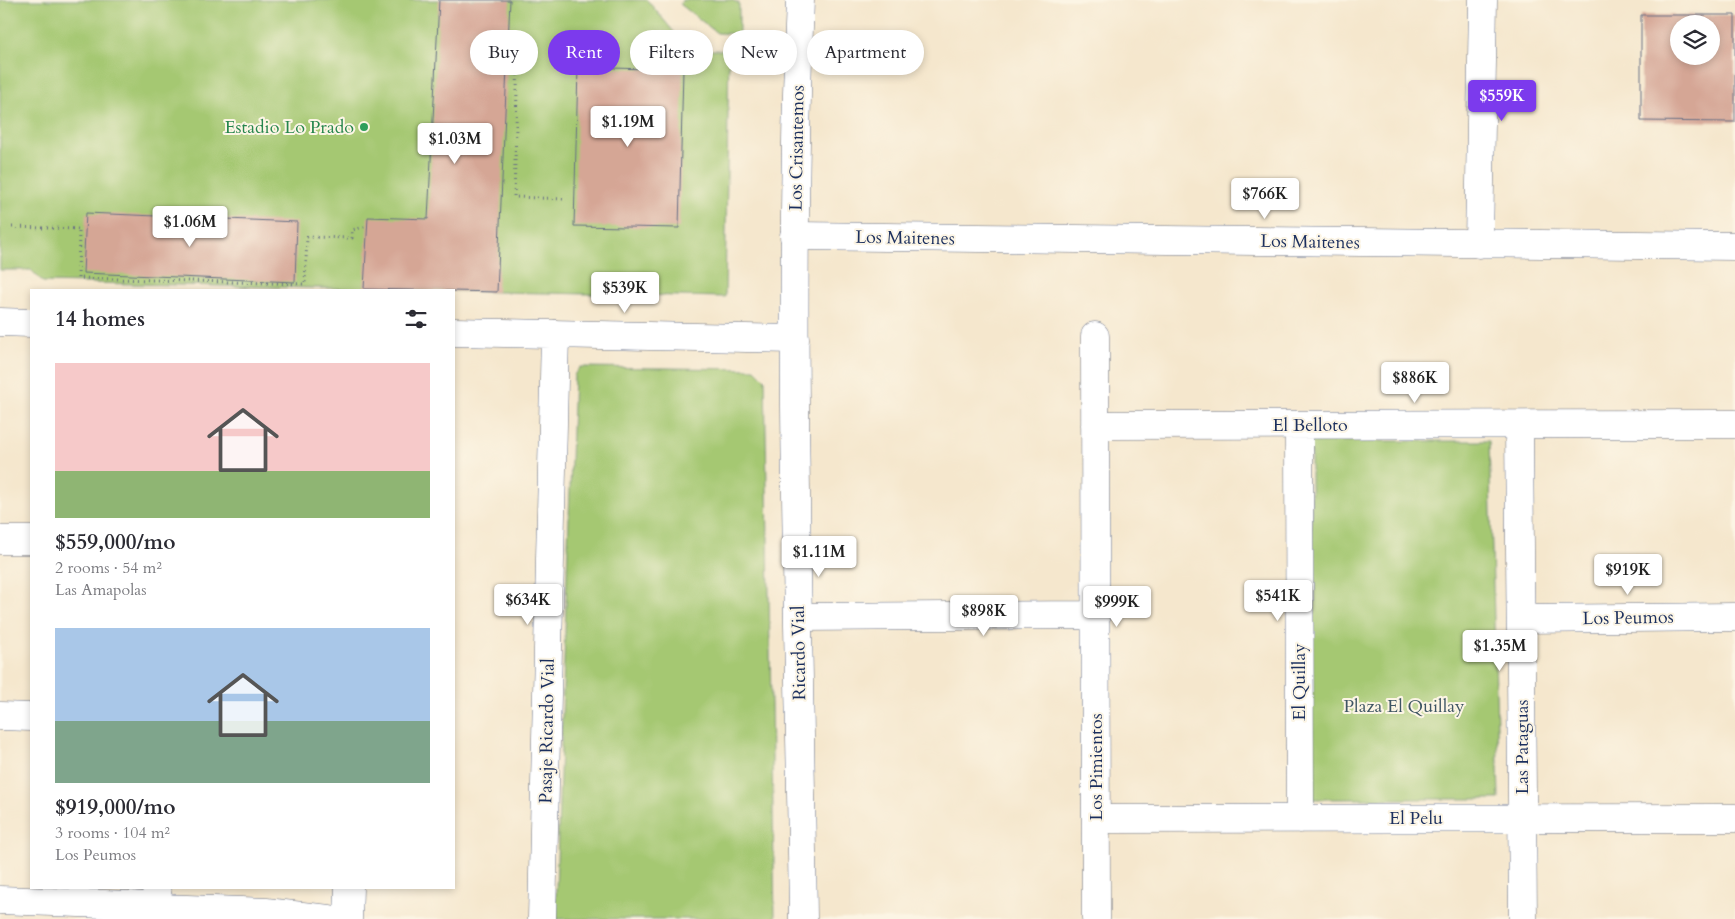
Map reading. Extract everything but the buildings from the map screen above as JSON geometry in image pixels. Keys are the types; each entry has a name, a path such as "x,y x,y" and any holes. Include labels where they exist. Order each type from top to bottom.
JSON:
{"street":[{"name":"Los Crisantemos","path":"794,236 800,0"},
{"path":"1479,244 1483,0"},
{"name":"Los Maitenes","path":"794,236 1735,246"},
{"name":"Ricardo Vial","path":"794,236 803,919"},
{"path":"0,322 30,323"},
{"path":"455,332 795,339"},
{"name":"Pasaje Ricardo Vial","path":"542,919 555,334"},
{"name":"Los Pimientos","path":"1095,336 1096,919"},
{"name":"El Belloto","path":"1095,425 1735,424"},
{"name":"El Quillay","path":"1299,425 1300,819"},
{"name":"Las Pataguas","path":"1519,425 1523,919"},
{"path":"0,540 30,540"},
{"path":"799,617 1096,615"},
{"name":"Los Peumos","path":"1520,619 1735,616"},
{"path":"0,716 30,717"},
{"name":"El Pelu","path":"1096,819 1735,818"},
{"path":"348,919 349,889"},
{"path":"0,900 159,905 266,912 329,919"}],"path":[{"path":"517,75 514,197 564,199"},
{"path":"12,227 79,229 78,278 305,284 307,237 352,238 352,230 368,226"}],"green space":[{"name":"Estadio Lo Prado","path":"0,0 647,0 672,30 630,30 630,75 713,75 713,50 723,50 723,75 729,75 725,297 455,291 455,289 361,289 43,282 31,270 0,270"},
{"path":"683,0 731,0 739,3 739,30 723,30 723,33 717,33 680,4"},
{"path":"580,367 755,369 765,379 775,919 555,919 574,375"},
{"name":"Plaza El Quillay","path":"1311,441 1489,441 1499,799 1312,799"}],"place":[{"name":"Estadio Lo Prado","path":"364,127"}]}
